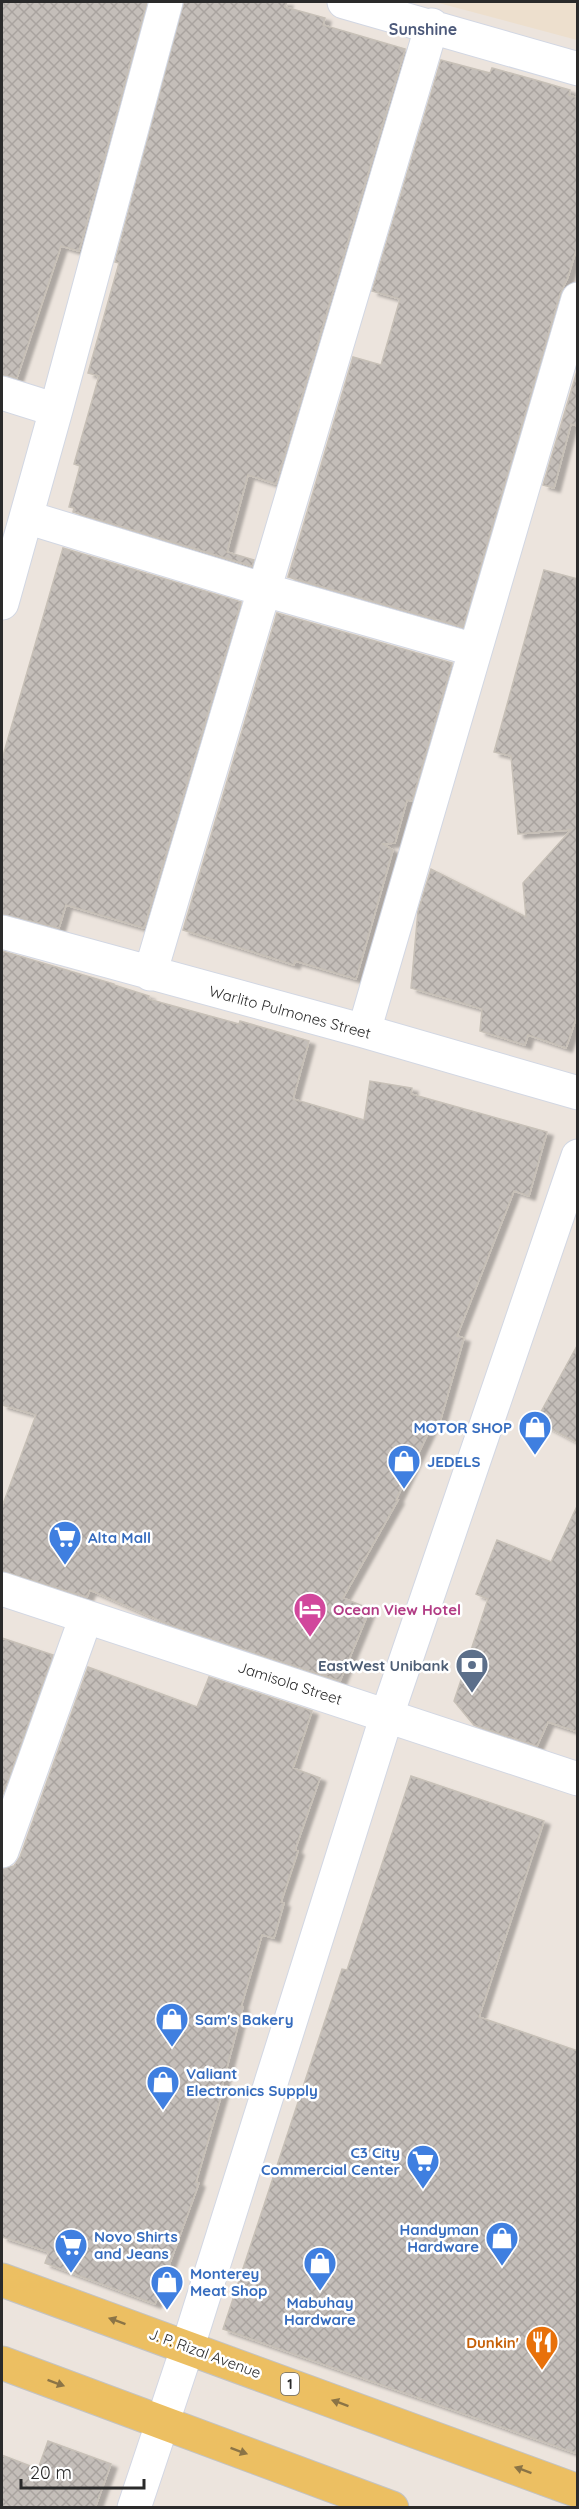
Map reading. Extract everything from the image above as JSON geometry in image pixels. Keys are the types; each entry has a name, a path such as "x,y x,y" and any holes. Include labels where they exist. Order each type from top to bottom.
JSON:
{"main road":[{"name":"J. P. Rizal Avenue","path":"2,2280 188,2346 578,2491"},
{"path":"2,2363 392,2508"}],"street":[{"path":"2,603 166,2"},
{"path":"344,2 578,69"},
{"path":"150,974 432,26"},
{"path":"364,1031 578,298"},
{"path":"2,393 56,410"},
{"path":"26,517 265,590 475,650"},
{"name":"Warlito Pulmones Street","path":"2,932 364,1031 578,1093"},
{"path":"134,2508 188,2346 387,1715 578,1156"},
{"name":"Jamisola Street","path":"2,1589 578,1779"},
{"path":"2,1851 86,1617"}],"shaded area":[{"path":"435,2 577,2 577,40"}],"building":[{"path":"2,2 147,2 79,251 61,246 17,378 2,375"},
{"path":"184,2 287,2 285,7 325,18 323,25 405,49 276,484 248,475 227,552 254,560 252,566 73,512 74,508 69,507 80,466 74,464 99,376 88,373 119,263 115,262"},
{"path":"441,60 490,73 492,68 532,79 570,90 569,95 578,98 578,244 560,294 463,627 288,577 353,357 381,365 400,299 372,291"},
{"path":"578,368 578,426 571,424 554,488 543,485"},
{"path":"63,548 241,602 144,928 66,905 59,928 2,914 2,759"},
{"path":"544,570 578,579 578,1013 566,1048 528,1035 525,1045 480,1031 482,1009 411,988 418,911 431,869 526,917 523,883 571,830 518,834 511,756 494,752"},
{"path":"277,613 452,663 412,801 407,800 395,843 383,844 393,850 356,979 295,961 294,965 183,930"},
{"path":"2,951 114,984 149,996 148,999 239,1024 240,1021 309,1041 293,1099 364,1120 370,1081 412,1088 411,1094 547,1132 529,1196 514,1191 457,1336 464,1338 440,1422 434,1421 396,1500 398,1500 343,1598 370,1609 340,1681 170,1625 90,1590 87,1597 2,1571 2,1507 36,1415 2,1405"},
{"path":"578,1344 578,1443 536,1421"},
{"path":"578,1504 578,1732 548,1722 537,1746 474,1725 454,1701 488,1599 476,1594 497,1540 551,1562"},
{"path":"2,1638 53,1655 2,1797"},
{"path":"88,1667 197,1707 209,1677 312,1711 293,1768 320,1778 295,1850 298,1851 281,1902 284,1903 274,1938 262,1935 241,2007 243,2007 221,2090 223,2090 196,2182 199,2183 155,2304 45,2263 49,2252 2,2237 2,1869 14,1866 20,1857"},
{"name":"C3 City Commercial Center","path":"411,1776 544,1821 479,2017 578,2051 578,2454 223,2329 342,1969 347,1970"},
{"path":"48,2441 111,2464 95,2508 2,2508 2,2455 38,2469"}],"place":[{"name":"MOTOR SHOP","path":"535,1456"},
{"name":"JEDELS","path":"404,1490"},
{"name":"Alta Mall","path":"65,1566"},
{"name":"Ocean View Hotel","path":"310,1638"},
{"name":"EastWest Unibank","path":"472,1694"},
{"name":"Sam's Bakery","path":"172,2048"},
{"name":"Valiant Electronics Supply","path":"163,2111"},
{"name":"C3 City Commercial Center","path":"423,2190"},
{"name":"Handyman Hardware","path":"502,2267"},
{"name":"Novo Shirts and Jeans","path":"71,2274"},
{"name":"Mabuhay Hardware","path":"320,2292"},
{"name":"Monterey Meat Shop","path":"167,2311"},
{"name":"Dunkin'","path":"542,2371"}],"district":[{"name":"Sunshine","path":"423,29"}]}
